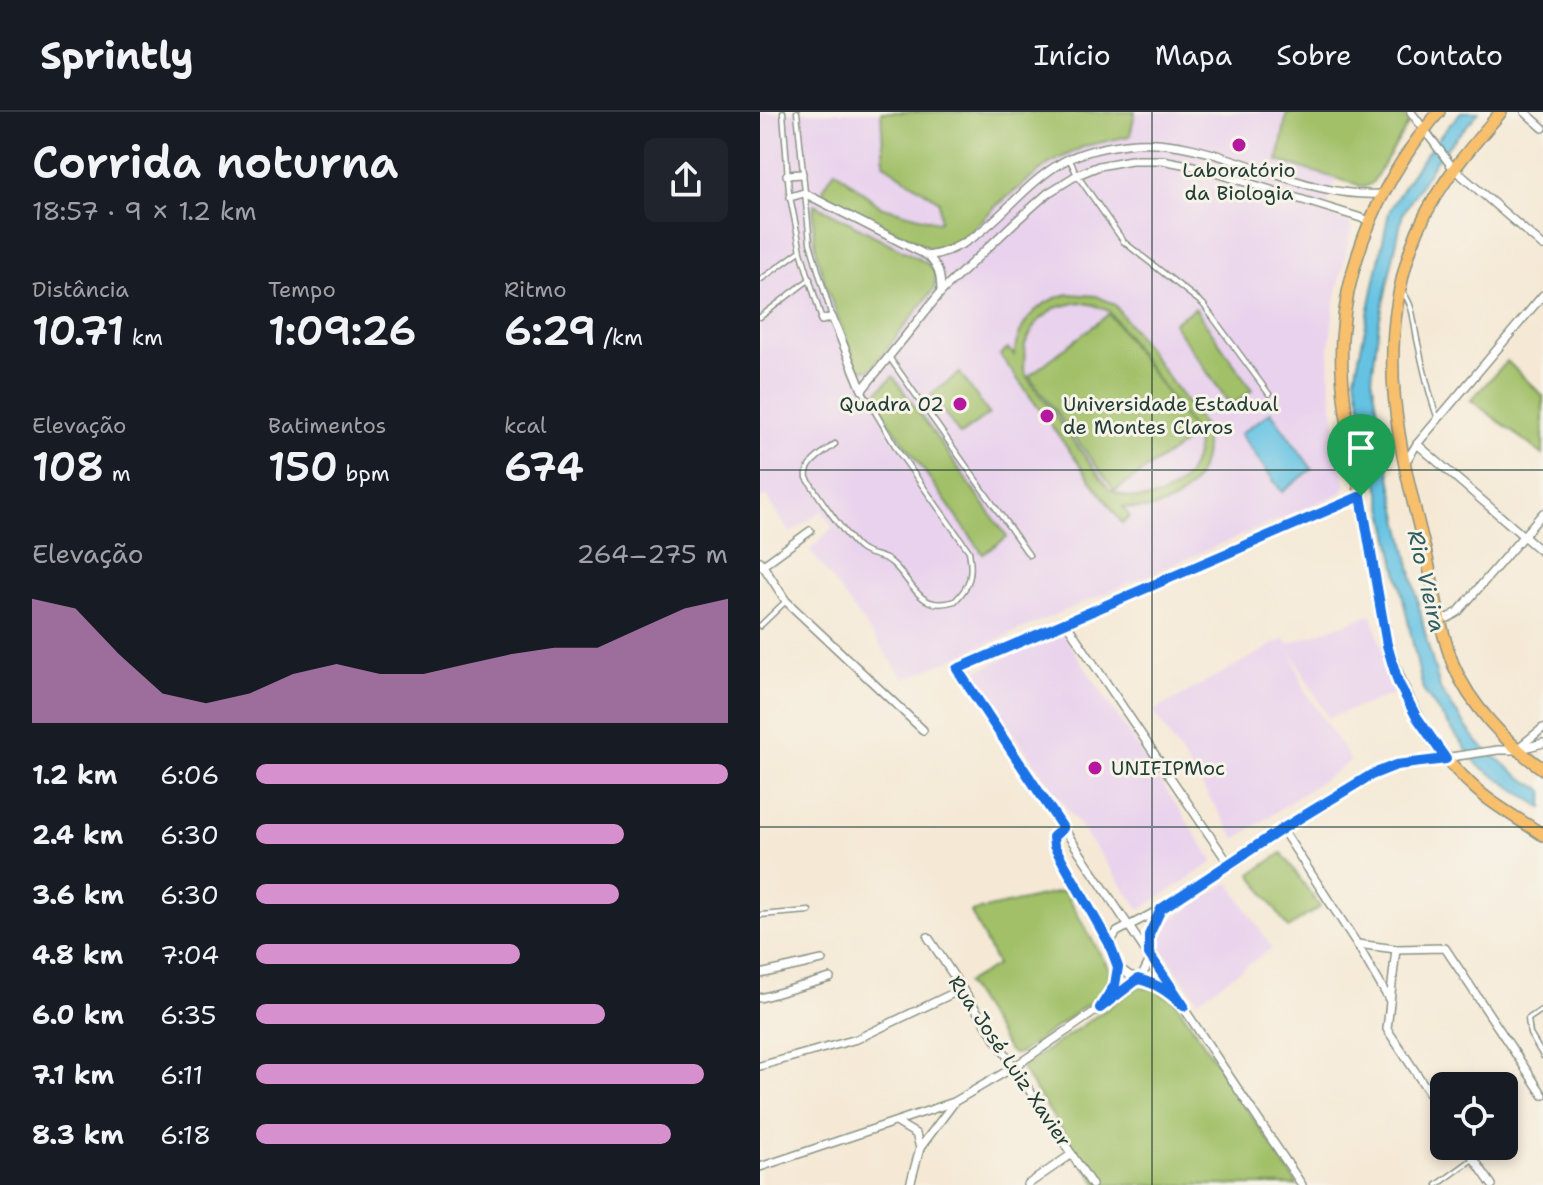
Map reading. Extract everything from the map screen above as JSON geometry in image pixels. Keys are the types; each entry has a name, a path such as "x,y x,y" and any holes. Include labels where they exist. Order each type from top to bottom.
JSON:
{"main road":[{"path":"1439,112 1427,135 1382,194 1352,277 1342,338 1345,416 1387,645 1398,682 1416,716 1446,759 1479,792 1543,835"},
{"path":"1501,112 1449,164 1412,247 1400,289 1391,350 1396,418 1404,465 1439,616 1454,666 1486,718 1517,750 1543,769"}],"street":[{"path":"1411,112 1449,164 1543,246"},
{"path":"1525,112 1543,128"},
{"path":"928,256 958,248 974,238 1054,166 1069,158 1126,144 1159,143 1190,148 1351,195 1382,194"},
{"path":"822,320 832,317 862,390 941,292 1048,193 1077,175 1121,162 1162,160 1193,166 1371,221"},
{"path":"1247,182 1251,166"},
{"path":"787,175 802,174"},
{"path":"790,197 804,193 928,256 937,265 941,292"},
{"path":"1404,465 1417,444 1543,295"},
{"path":"1417,444 1543,553"},
{"path":"1302,1185 957,669 1361,496"},
{"path":"1439,616 1448,618 1458,612 1543,513"},
{"path":"810,531 761,565 786,601 923,730"},
{"path":"1066,623 1229,864"},
{"path":"1517,750 1543,728"},
{"path":"1109,943 1117,932 1161,909 1371,775 1396,765 1517,750 1543,743"},
{"path":"1063,828 1053,837 1054,846 1109,943 1118,967 1115,985 1100,1008"},
{"path":"1282,829 1390,1001"},
{"path":"1060,858 1064,850 1076,848"},
{"path":"760,1166 954,1102 1014,1067 1138,979 1148,968 1149,935 1161,909"},
{"name":"Rua José Luiz Xavier","path":"928,937 1092,1185"},
{"path":"1357,944 1396,949 1445,948 1543,1095"},
{"path":"1371,967 1372,955 1380,948"},
{"path":"1396,949 1387,1029 1430,1094"},
{"path":"760,974 822,960"},
{"path":"1118,967 1138,979 1168,990 1184,1006"},
{"path":"760,998 830,978"},
{"path":"760,1066 857,1039 962,989"},
{"path":"910,1185 920,1148 954,1102"},
{"path":"895,1122 916,1134 920,1148"},
{"path":"1027,1185 1072,1154"},
{"path":"1474,1160 1492,1185"}],"lane":[{"path":"783,112 790,197 801,251 822,320"},
{"path":"797,112 814,263 832,317"},
{"path":"1069,158 1077,175 1124,242 1203,304 1269,394"},
{"path":"760,280 801,251"},
{"path":"760,317 810,279"},
{"path":"1400,289 1410,301 1414,313 1438,419"},
{"path":"889,357 1029,555"},
{"path":"835,444 809,465 807,478 859,548 869,555 891,561 923,600 934,603 955,601 965,590 973,570 969,551 900,454 862,390"},
{"path":"760,626 786,601"},
{"path":"760,915 809,911"},
{"path":"1543,1009 1528,1019 1530,1034 1543,1056"},
{"path":"1437,1185 1472,1160"}],"shaded area":[{"name":"Universidade Estadual de Montes Claros","path":"760,112 1401,112 1409,123 1372,183 1365,187 1336,180 1324,214 1349,222 1351,230 1334,306 1329,350 1338,451 1346,486 1341,493 905,679 810,550 833,527 822,511 790,533 766,496 760,499"},
{"path":"1372,614 1394,694 1328,718 1291,651 1305,691 1351,761 1236,839 1153,711 1285,638 1288,644"},
{"name":"UNIFIPMoc","path":"1061,631 1214,862 1140,910 971,674"},
{"path":"1229,882 1272,948 1198,1000 1161,948 1160,936 1165,924"}],"green space":[{"path":"881,112 1135,112 1130,136 1085,146 1049,164 996,206 965,237 937,249 929,248 826,196 823,189 835,170 880,206 937,222 940,220 939,201 884,164"},
{"path":"1287,112 1401,112 1409,123 1372,183 1365,187 1278,161"},
{"path":"814,204 925,262 935,274 934,289 871,369 862,369 855,362 826,284 815,244"},
{"path":"1069,294 1097,296 1115,305 1203,425 1203,462 1187,490 1175,500 1160,506 1142,509 1123,507 1130,517 1122,523 1000,355 1008,349 1014,355 1020,333 1031,315 1058,297","holes":["1079,302 1109,311 1195,433 1109,314 1029,376 1115,491 1196,435 1196,453 1183,481 1157,497 1141,499 1125,496 1109,489 1024,369 1025,344 1036,323 1055,308"]},
{"path":"1195,308 1252,390 1231,406 1173,323"},
{"path":"1507,361 1543,396 1543,455 1471,400"},
{"name":"Quadra 02","path":"960,373 989,414 960,435 931,394"},
{"path":"893,376 1007,537 983,554 872,397"},
{"path":"1282,853 1320,907 1288,928 1251,874"},
{"path":"1064,891 1109,969 1110,982 1103,993 1020,1053 1014,1054 1009,1051 966,983 997,965 971,912"},
{"path":"1138,987 1155,989 1176,1002 1298,1185 1098,1185 1021,1068"}],"water":[{"path":"1461,112 1479,112 1436,160 1403,213 1379,322 1372,378 1392,487 1441,691 1478,743 1519,776 1543,790 1543,808 1478,765 1423,690 1355,377 1389,212 1422,160"},
{"path":"1271,412 1312,469 1282,492 1240,434"}],"place":[{"name":"Laboratório da Biologia","path":"1239,145"},
{"name":"Quadra 02","path":"960,404"},
{"name":"Universidade Estadual de Montes Claros","path":"1047,416"},
{"name":"UNIFIPMoc","path":"1095,768"}],"route":[{"path":"1361,496 1387,645 1398,682 1416,716 1446,759 1396,765 1371,775 1161,909 1149,935 1149,954 1184,1006 1168,990 1138,979 1100,1008 1115,985 1118,967 1109,943 1054,846 1053,837 1063,828 957,669 1361,496"}],"water label":[{"name":"Rio Vieira","path":"1427,581"}]}
